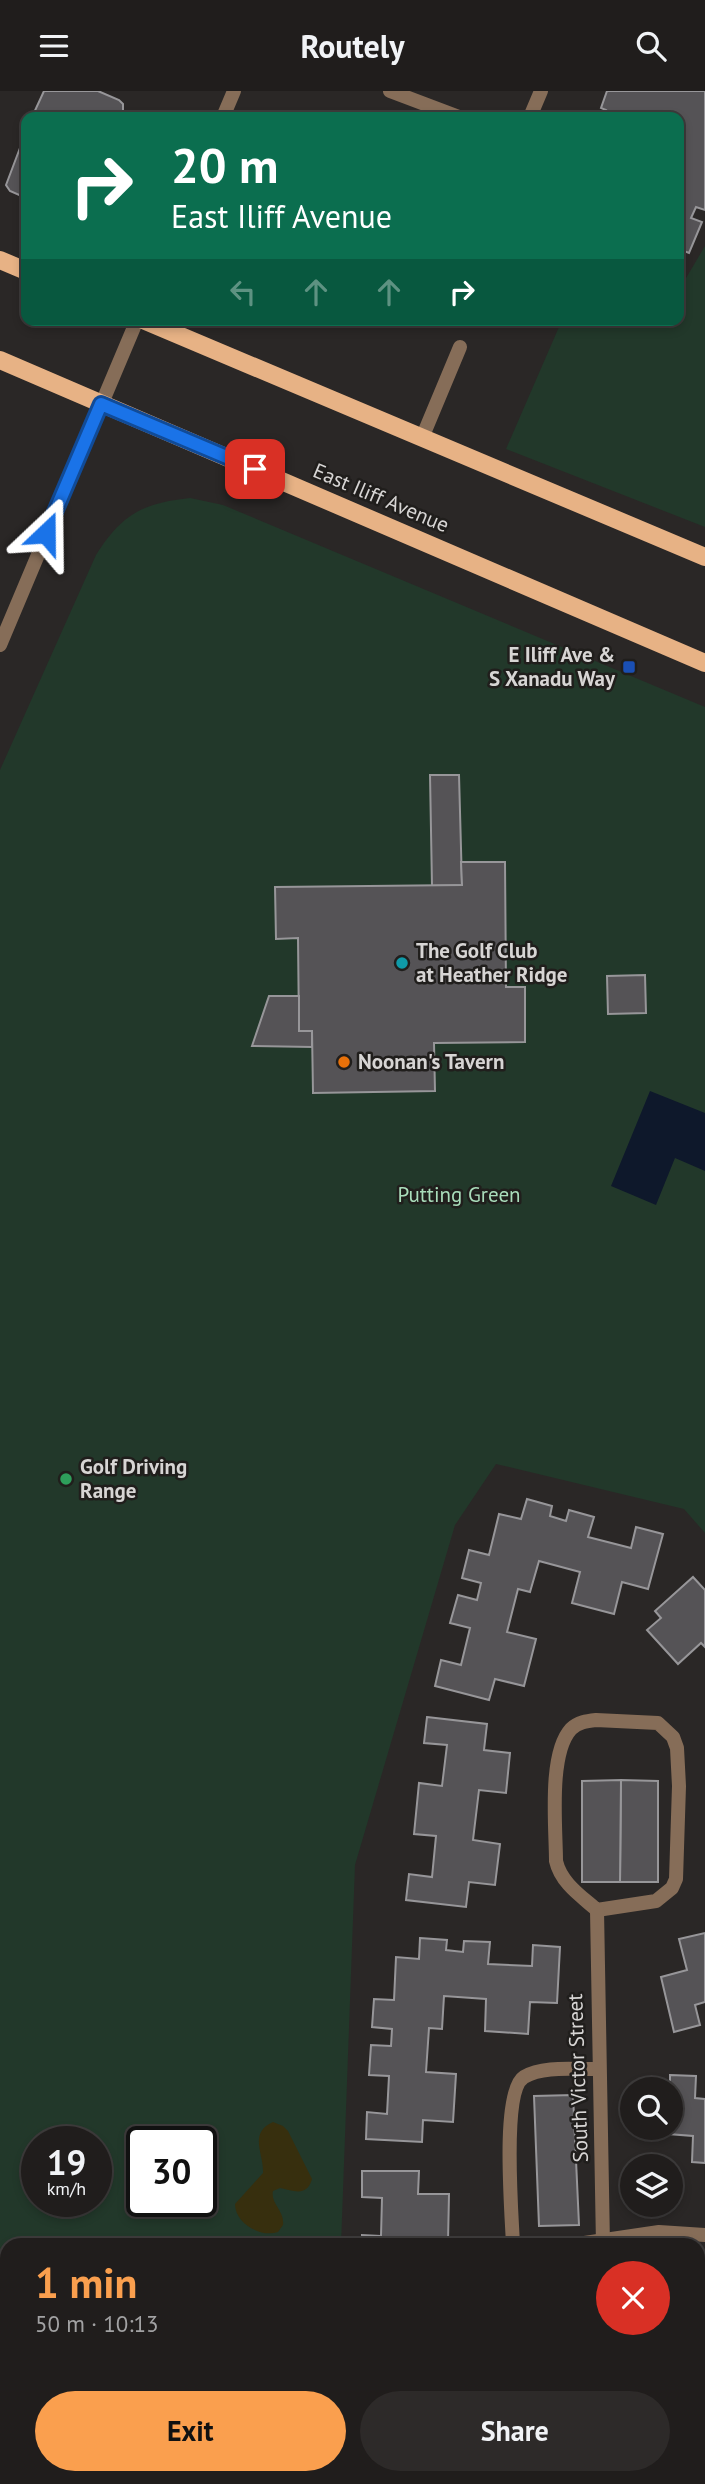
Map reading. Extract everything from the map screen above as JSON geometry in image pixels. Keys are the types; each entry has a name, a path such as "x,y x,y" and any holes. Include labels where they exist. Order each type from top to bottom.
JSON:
{"main road":[{"path":"0,260 21,269"},
{"path":"157,326 705,557"},
{"name":"East Iliff Avenue","path":"0,360 705,663"}],"street":[{"path":"225,112 234,91"},
{"path":"390,91 446,112"},
{"path":"532,112 541,91"},
{"path":"0,645 134,326"},
{"path":"422,438 460,347"},
{"path":"586,1721 659,1723 673,1737 677,1748 679,1786 676,1879 672,1888 656,1901 597,1910 562,1878 555,1861 557,1770 561,1749 571,1729 586,1721"},
{"name":"South Victor Street","path":"597,1910 603,2238"},
{"path":"513,2238 510,2134 516,2085 522,2078 543,2071 599,2069"},
{"path":"628,2238 659,2232 705,2235"}],"green space":[{"path":"705,246 705,527 506,449 559,326 684,326 684,282"},
{"name":"Putting Green","path":"190,498 223,505 705,707 705,1533 684,1509 496,1464 455,1525 355,1865 341,2238 0,2238 0,770 96,555 125,520 146,507"}],"sand":[{"path":"273,2122 288,2131 312,2179 303,2191 280,2188 273,2191 283,2225 278,2232 264,2233 244,2223 235,2204 263,2173 259,2138 265,2127"}],"water":[{"path":"650,1091 705,1113 705,1171 675,1158 656,1205 611,1186"}],"building":[{"path":"44,91 98,91 123,104 122,112 34,112"},
{"path":"607,91 705,91 705,210 696,207 691,218 702,222 689,253 684,251 684,112 605,112 601,108"},
{"path":"21,145 21,196 10,191 6,185"},
{"path":"430,775 459,775 462,885 432,886"},
{"name":"The Golf Club at Heather Ridge","path":"461,862 505,862 506,987 525,987 525,1042 434,1043 435,1091 313,1093 312,1031 299,1031 298,938 276,939 275,887 462,885"},
{"path":"645,975 646,1013 608,1014 607,976"},
{"path":"269,996 299,996 299,1031 312,1031 312,1047 252,1046"},
{"path":"527,1499 552,1506 550,1516 566,1521 569,1510 594,1517 588,1537 631,1548 636,1527 663,1534 648,1589 622,1582 614,1614 572,1603 580,1572 539,1561 530,1592 518,1589 507,1632 536,1639 524,1686 495,1679 489,1700 435,1686 441,1660 461,1665 470,1628 450,1623 458,1595 477,1600 481,1583 462,1578 469,1550 489,1555 499,1514 521,1519"},
{"path":"693,1577 705,1590 705,1647 701,1643 678,1664 647,1630 661,1618 655,1611"},
{"path":"427,1717 487,1724 484,1750 510,1753 506,1793 479,1790 473,1840 500,1844 495,1885 469,1882 466,1907 406,1900 409,1874 432,1877 436,1836 414,1834 419,1783 442,1786 447,1745 424,1743"},
{"path":"621,1780 658,1781 658,1882 620,1882"},
{"path":"621,1780 620,1882 582,1882 582,1781"},
{"path":"705,1933 705,2002 695,2005 700,2025 674,2032 661,1977 687,1970 679,1939"},
{"path":"420,1938 447,1940 446,1950 463,1952 464,1941 490,1942 488,1964 532,1966 533,1945 560,1947 557,2003 530,2002 528,2034 485,2031 486,1999 444,1996 442,2029 429,2028 426,2072 456,2074 453,2122 423,2120 422,2142 366,2139 367,2112 387,2114 389,2076 369,2075 371,2045 391,2046 392,2029 372,2027 374,1999 394,2000 396,1957 419,1959"},
{"path":"696,2076 695,2098 705,2099 705,2163 692,2162 693,2136 683,2135 683,2077 670,2077"},
{"path":"573,2095 579,2225 539,2226 534,2096"},
{"path":"362,2171 419,2171 418,2194 449,2194 448,2238 362,2238 362,2235 381,2236 382,2198 362,2197"}],"place":[{"name":"E Iliff Ave & S Xanadu Way","path":"629,667"},
{"name":"The Golf Club at Heather Ridge","path":"402,963"},
{"name":"Noonan's Tavern","path":"344,1062"},
{"name":"Golf Driving Range","path":"66,1479"}],"route":[{"path":"46,533 101,404 255,469"}]}
